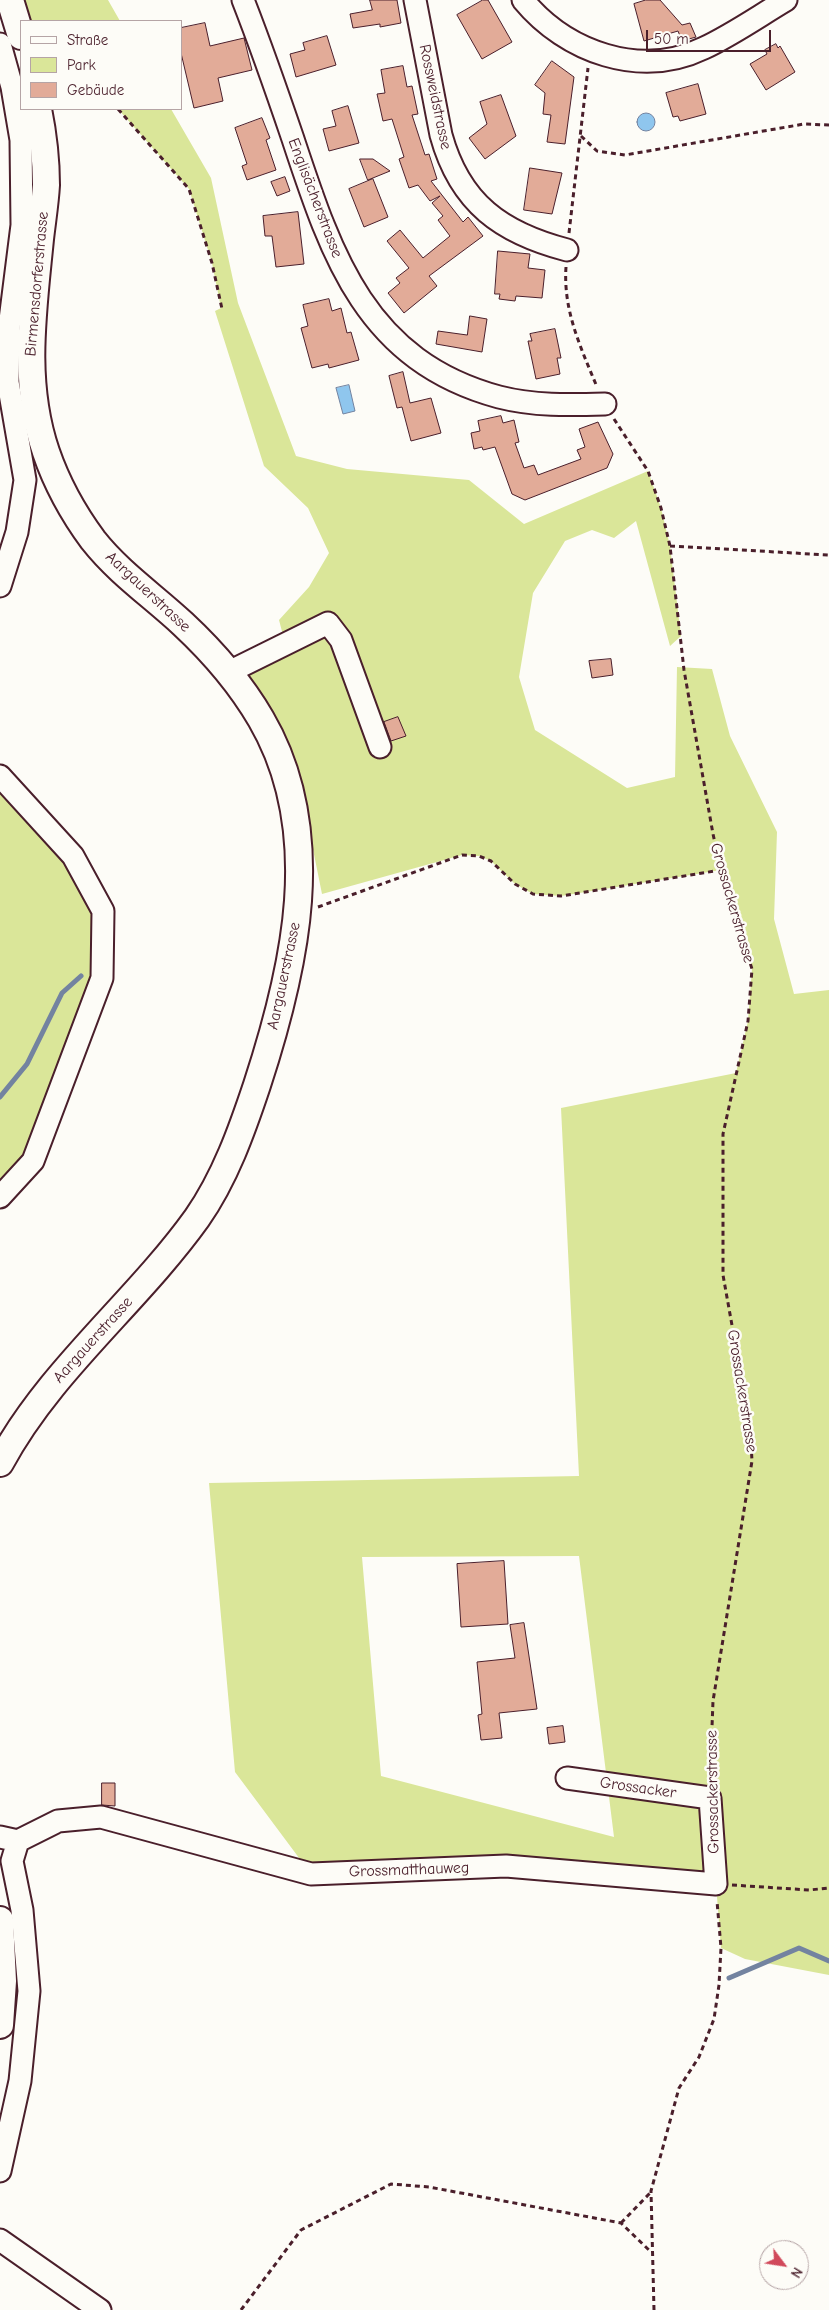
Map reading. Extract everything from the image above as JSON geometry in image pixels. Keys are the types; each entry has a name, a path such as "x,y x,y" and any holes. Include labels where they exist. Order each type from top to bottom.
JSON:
{"main road":[{"path":"10,0 20,33"},
{"name":"Birmensdorferstrasse","path":"38,110 42,132 46,188 31,325 30,370 33,403 39,429 60,486"},
{"name":"Aargauerstrasse","path":"0,1463 28,1417 49,1390 173,1250 218,1184 247,1113 268,1050 283,998 297,915 298,842 283,766 269,734 229,672 209,649 123,573 105,554 77,516 60,486"},
{"path":"0,1920 3,1973 0,2025"}],"street":[{"name":"Englisächerstrasse","path":"243,0 270,71 325,234 350,284 369,313 408,352 465,385 499,397 527,402 555,405 604,404"},
{"name":"Rossweidstrasse","path":"415,0 441,136 447,157 460,179 476,203 499,223 536,242 567,250"},
{"path":"523,0 539,20 565,38 590,50 641,62 684,55 704,48 786,0"},
{"path":"0,44 12,87 21,140 22,225 9,328 8,382 25,480 17,532 0,586"},
{"path":"229,672 328,623 341,640 380,747"},
{"path":"0,776 73,856 103,911 102,978 33,1161 0,1197"},
{"name":"Grossacker","path":"567,1778 710,1798"},
{"name":"Grossackerstrasse","path":"710,1798 716,1884"},
{"name":"Grossmatthauweg","path":"9,1839 58,1822 102,1817 310,1874 506,1866 716,1884"},
{"path":"0,2171 20,2081 29,1992 22,1910 9,1839"},
{"path":"0,2240 100,2310"}],"path":[{"name":"Grossackerstrasse","path":"590,50 567,250 565,285 573,330 604,404 648,471 661,508 670,546 684,670 721,870 752,969 748,1021 724,1134 723,1274 750,1426 752,1460 713,1701 710,1798"},
{"path":"119,110 189,189 212,263 222,309"},
{"path":"580,135 597,151 625,155 804,124 829,125"},
{"path":"670,546 829,556"},
{"path":"297,915 462,855 479,856 491,861 515,884 533,894 561,896 721,870"},
{"path":"654,2310 651,2191 679,2088 699,2056 714,2019 719,1985 721,1948 716,1884 809,1890 829,1888"},
{"path":"241,2310 301,2230 390,2184 429,2187 621,2223 652,2252"},
{"path":"621,2223 651,2191"}],"green space":[{"path":"10,0 108,0 119,20 23,20"},
{"path":"119,110 172,110 211,178 238,303 296,456 347,469 469,480 524,524 648,471 661,508 670,546 681,636 670,646 636,521 614,538 592,530 565,541 533,593 519,677 535,730 627,788 675,777 677,667 712,669 730,736 777,832 774,919 794,994 829,990 829,1975 745,1959 721,1948 716,1884 507,1866 311,1874 235,1772 209,1483 579,1476 561,1108 736,1073 748,1021 752,969 721,870 561,896 533,894 515,884 491,861 479,856 462,855 322,894 296,765 278,722 245,672 284,639 279,620 309,587 329,553 308,508 264,466 215,311 221,308 212,263 189,189","holes":["579,1556 614,1837 381,1776 362,1557"]},
{"path":"0,776 103,911 102,978 33,1161 0,1197"}],"water":[{"path":"642,113 650,113 655,118 653,129 642,131 637,126 637,118"},
{"path":"349,385 355,411 343,414 336,388"}],"building":[{"path":"370,0 397,0 401,23 380,27 380,24 353,28 350,14 372,10"},
{"path":"483,0 488,0 512,42 482,59 457,15"},
{"path":"646,0 660,0 682,25 690,23 696,37 682,41 678,31 644,41 634,4"},
{"path":"205,23 210,46 244,38 252,70 218,78 223,101 194,108 182,57 182,28"},
{"path":"327,36 336,65 296,77 290,54 305,50 303,43"},
{"path":"776,44 778,48 780,46 795,72 766,90 750,64 767,54 765,50"},
{"path":"552,61 574,77 565,144 547,142 551,115 543,114 545,93 535,85"},
{"path":"403,66 407,87 412,86 418,114 412,115 425,155 429,154 437,179 431,181 463,222 468,217 483,236 429,276 437,286 404,313 388,293 400,283 396,278 409,268 387,241 400,230 423,258 450,236 438,220 443,216 432,203 440,196 430,201 418,185 409,188 399,159 404,157 392,119 383,121 377,94 385,93 381,70"},
{"path":"698,84 706,114 680,121 678,116 673,117 666,93"},
{"path":"501,95 516,136 485,159 469,138 487,124 480,102"},
{"path":"348,106 359,143 329,151 323,129 336,126 332,111"},
{"path":"262,118 270,138 266,140 276,170 247,180 242,166 247,164 235,128"},
{"path":"360,159 373,159 390,171 368,180"},
{"path":"530,168 562,173 552,214 524,210"},
{"path":"285,177 290,191 277,196 271,182"},
{"path":"373,179 388,217 364,227 349,189"},
{"path":"298,212 304,264 276,267 272,236 265,236 263,216"},
{"path":"498,251 530,254 528,268 545,270 542,298 516,296 515,301 499,299 500,294 495,294"},
{"path":"329,299 332,311 341,308 347,333 351,332 359,360 329,368 328,364 312,368 301,328 308,326 303,305"},
{"path":"470,316 487,319 482,352 436,344 438,331 467,335"},
{"path":"555,329 561,358 557,358 560,374 536,379 528,341 532,341 530,334"},
{"path":"403,372 410,403 431,398 441,433 411,441 402,407 397,408 389,376"},
{"path":"501,416 503,423 514,420 519,442 515,443 524,468 534,465 538,475 581,459 577,450 585,447 579,429 598,422 613,454 607,468 525,500 512,494 495,447 483,450 482,447 474,449 471,433 480,431 478,421"},
{"path":"611,659 613,675 592,678 589,661"},
{"path":"398,717 406,736 391,741 384,722"},
{"path":"504,1561 508,1624 461,1627 457,1564"},
{"path":"524,1623 537,1709 499,1713 502,1738 481,1740 478,1715 482,1714 477,1662 515,1658 510,1625"},
{"path":"563,1726 565,1742 549,1744 547,1728"},
{"path":"102,1783 115,1783 115,1806 102,1805"}],"waterway":[{"path":"0,1097 27,1064 62,993 81,976"},
{"path":"729,1978 799,1948 829,1961"}]}
